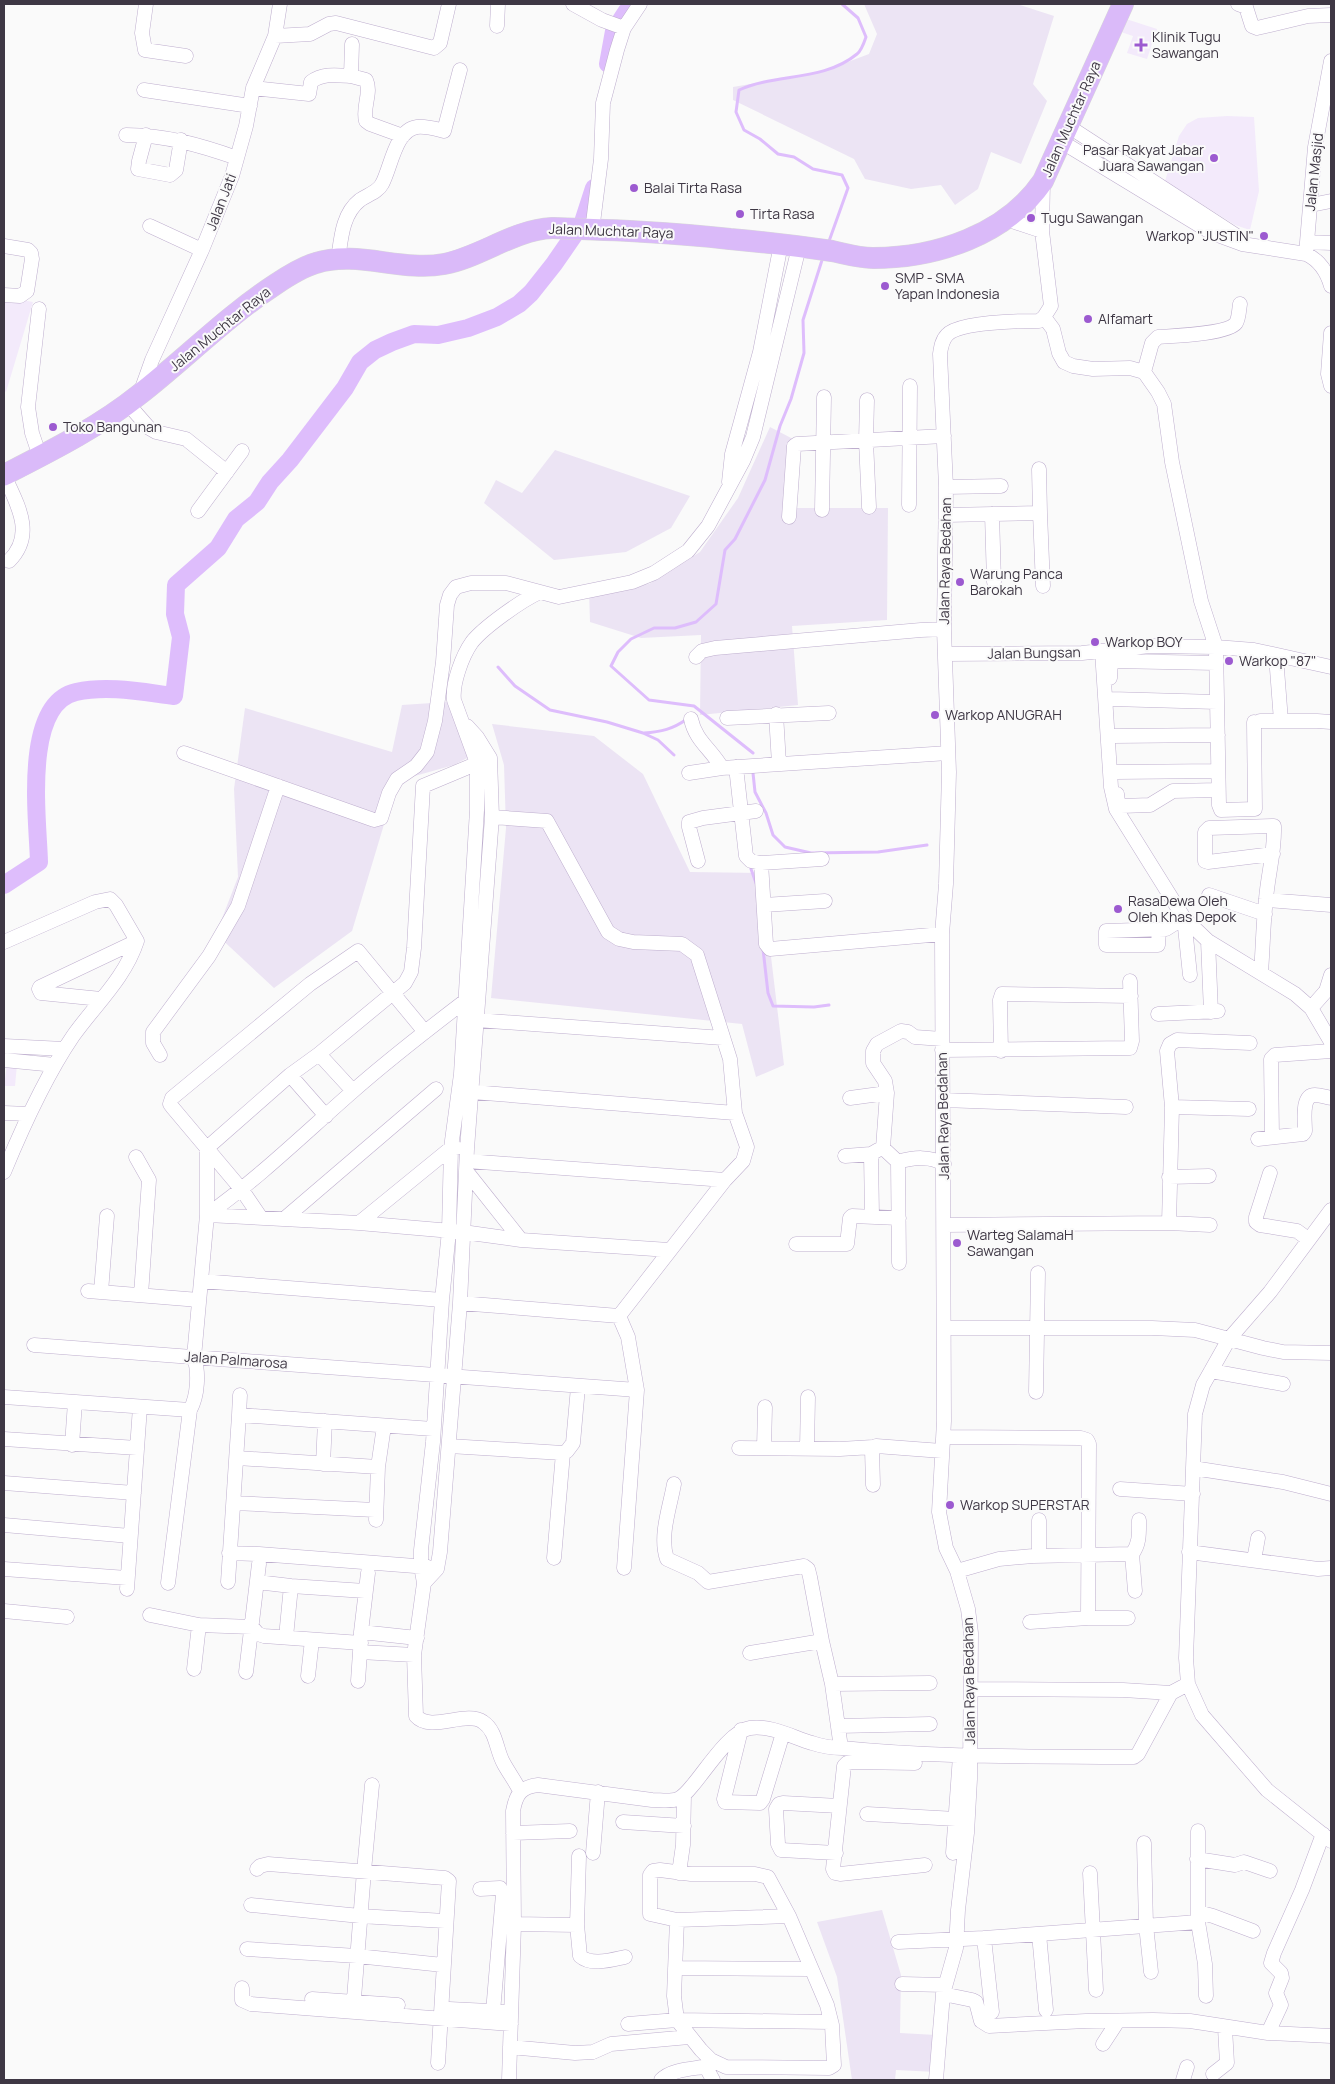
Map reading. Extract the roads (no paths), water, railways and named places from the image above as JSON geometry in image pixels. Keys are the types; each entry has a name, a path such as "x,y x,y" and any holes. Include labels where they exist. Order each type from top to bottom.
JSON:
{"highway":[{"name":"Jalan Muchtar Raya","path":"4,475 81,434 134,399 262,293 307,267 323,261 338,260 404,266 433,266 466,258 543,228 667,233 832,251 871,258 926,253 961,244 1006,219 1036,191 1043,181 1123,4"}],"street":[{"path":"146,4 142,33 145,50 186,56"},
{"name":"Jalan Jati","path":"134,399 202,250 232,176 250,106 252,88 275,36 280,4"},
{"path":"275,36 310,34 329,24 336,23 434,48 440,43 449,4"},
{"path":"497,26 498,4"},
{"path":"573,4 602,20 623,26"},
{"path":"583,230 601,159 603,103 623,26 640,4"},
{"path":"1238,4 1246,6 1252,26 1257,28 1308,16 1331,15"},
{"path":"351,76 352,44"},
{"name":"Jalan Masjid","path":"1306,248 1316,147 1331,61"},
{"path":"338,260 344,226 350,210 358,201 381,185 394,152 403,136 412,129 419,127 444,130 460,70"},
{"path":"252,88 309,94 311,82 317,77 351,76 366,80 369,86 364,113 366,121 403,136"},
{"path":"144,90 250,106"},
{"path":"1065,134 1141,172 1224,234"},
{"path":"1065,134 1133,185 1224,234 1258,246 1306,248 1331,243"},
{"path":"126,135 146,135 181,140 237,158"},
{"path":"146,135 138,169 161,174 173,174 176,170 181,140"},
{"path":"1133,185 1141,172"},
{"path":"1043,181 1042,231 1050,283 1051,306 1044,317 1053,329 1064,362 1073,366 1130,368 1144,372 1164,404 1172,462 1199,593 1216,647 1218,790 1219,805 1222,810 1255,809 1257,722 1317,720 1331,722"},
{"path":"1311,205 1331,201"},
{"path":"1006,219 1042,231"},
{"path":"150,226 202,250"},
{"path":"4,246 28,250 32,256 27,292 20,296 4,295"},
{"path":"184,753 374,820 381,818 388,793 397,779 416,766 427,752 435,720 443,662 447,605 450,595 456,587 470,583 506,583 559,598 632,582 654,573 688,551 708,526 743,461 753,437 797,247"},
{"path":"1306,248 1321,264 1331,286"},
{"path":"1144,372 1152,343 1158,337 1198,334 1232,327 1237,320 1240,304"},
{"path":"39,309 28,407 31,427 40,457"},
{"name":"Jalan Raya Bedahan","path":"936,2080 944,1990 955,1953 957,1939 959,1900 967,1833 963,1758 971,1689 971,1632 968,1608 958,1571 946,1548 939,1512 943,1444 945,1225 942,934 948,837 948,753 944,629 946,487 940,354 947,335 955,329 970,326 1039,321 1044,317"},
{"path":"1331,333 1328,374 1331,386"},
{"path":"909,504 910,386"},
{"path":"822,510 824,398"},
{"path":"134,399 149,428 156,432 186,439 227,472"},
{"path":"867,400 866,441 869,507"},
{"path":"789,517 794,446 799,443 944,436"},
{"path":"198,511 242,451"},
{"path":"1039,469 1043,586"},
{"path":"4,475 18,507 23,534 20,548 8,561"},
{"path":"946,487 1001,486"},
{"path":"946,515 1040,513"},
{"path":"992,514 994,582"},
{"path":"453,690 456,678 472,642 526,599 540,592"},
{"path":"696,657 707,649 944,629"},
{"name":"Jalan Bungsan","path":"945,654 1102,651 1150,646 1216,647 1254,650 1331,667"},
{"path":"1102,651 1114,802 1128,830 1182,915 1208,941 1295,994 1311,1008 1331,1042"},
{"path":"1276,656 1281,721"},
{"path":"1216,663 1111,661 1111,699 1114,772 1118,802 1121,806 1150,805 1173,791 1218,790"},
{"path":"424,1583 437,1569 449,1446 460,1303 467,1161 477,1020 471,1001 477,763 454,700 453,690 443,662"},
{"path":"1111,699 1217,702"},
{"path":"727,718 776,714 829,713"},
{"path":"776,714 779,764"},
{"path":"691,719 693,729 699,741 729,768 740,812 746,856 751,861 761,863 822,859"},
{"path":"461,720 477,736 490,758 492,817 471,1001 451,1148 449,1231 421,1566 424,1583 414,1655 414,1710 420,1721 431,1723 473,1719 482,1721 490,1729 503,1763 520,1791"},
{"path":"1113,736 1218,735"},
{"path":"689,773 779,764 948,753"},
{"path":"168,1583 190,1410 186,1401 189,1368 194,1357 207,1215 207,1148 290,1075 319,1054 405,983 411,972 423,786 490,758"},
{"path":"1114,772 1218,771"},
{"path":"160,1056 153,1043 153,1032 210,956 238,906 278,786"},
{"path":"698,861 689,827 690,822 696,819 740,812 756,812"},
{"path":"492,817 547,821 608,932 619,939 633,942 682,944 697,955 730,1059 735,1113 746,1147 746,1155 669,1250 619,1316"},
{"path":"1261,972 1265,907 1273,854 1274,826 1209,828 1205,832 1204,856 1205,861 1208,862 1273,854"},
{"path":"761,863 766,944 770,949 942,934"},
{"path":"1209,895 1265,907 1331,905"},
{"path":"4,942 95,902 110,899 116,905 137,941"},
{"path":"764,905 825,901"},
{"path":"1158,930 1166,929 1174,924 1182,915"},
{"path":"1182,915 1190,975"},
{"path":"101,999 41,993 39,989 40,986 137,941"},
{"path":"4,1172 29,1114 55,1065 125,968 137,941"},
{"path":"1158,1014 1215,1012 1208,941"},
{"path":"261,1218 242,1190 170,1104 172,1098 221,1055 310,984 358,951 425,1032"},
{"path":"1311,1008 1326,991 1331,974"},
{"path":"872,1216 877,1151 887,1093 884,1081 873,1063 873,1051 877,1044 901,1031 942,1044 1001,1051 1130,1048 1132,1041 1130,981"},
{"path":"1001,1051 1000,1000 1002,994 1131,996"},
{"path":"207,1215 242,1190 353,1091 425,1032 471,1001"},
{"path":"477,1020 723,1038"},
{"path":"1169,1223 1172,1107 1167,1051 1170,1044 1177,1040 1250,1044"},
{"path":"4,1046 64,1050"},
{"path":"1272,1137 1270,1059 1275,1055 1331,1051"},
{"path":"319,1054 353,1091"},
{"path":"4,1060 55,1065"},
{"path":"290,1075 326,1116"},
{"path":"284,1219 436,1089"},
{"path":"472,1092 735,1113"},
{"path":"850,1098 887,1093"},
{"path":"1258,1139 1303,1134 1305,1131 1306,1102 1308,1097 1314,1094 1331,1098"},
{"path":"943,1100 1126,1106"},
{"path":"1172,1107 1249,1109"},
{"path":"4,1113 29,1114"},
{"path":"451,1148 467,1161 521,1240"},
{"path":"359,1223 451,1148"},
{"path":"845,1156 877,1151 898,1162 919,1158 936,1160 944,1164"},
{"path":"136,1157 149,1180 141,1295"},
{"path":"467,1161 725,1180"},
{"path":"898,1162 899,1263"},
{"path":"1270,1173 1256,1222 1260,1225 1297,1231 1308,1239"},
{"path":"1169,1177 1209,1176"},
{"path":"1268,2033 1281,2005 1276,1993 1282,1978 1281,1973 1271,1963 1274,1953 1298,1897 1327,1838 1267,1790 1246,1767 1202,1715 1188,1684 1186,1658 1195,1414 1203,1385 1229,1339 1270,1292 1331,1210"},
{"path":"207,1215 359,1223 463,1232 521,1240 669,1250"},
{"path":"107,1216 94,1291 199,1300"},
{"path":"796,1244 846,1244 850,1217 899,1218"},
{"path":"945,1225 1169,1223 1210,1225"},
{"path":"1036,1392 1038,1273"},
{"path":"201,1281 442,1300"},
{"path":"460,1303 619,1316"},
{"path":"619,1316 628,1337 637,1390 624,1568"},
{"path":"944,1328 1152,1328 1195,1330 1283,1352 1331,1353"},
{"name":"Jalan Palmarosa","path":"34,1344 637,1390"},
{"path":"1211,1372 1284,1384"},
{"path":"449,1446 568,1452 573,1443 578,1387"},
{"path":"228,1582 240,1394"},
{"path":"4,1397 190,1410"},
{"path":"807,1448 808,1397"},
{"path":"72,1444 75,1402"},
{"path":"764,1448 765,1406"},
{"path":"4,1569 127,1584 140,1407"},
{"path":"239,1415 433,1429"},
{"path":"323,1464 325,1421"},
{"path":"234,1502 376,1515 378,1467 384,1426"},
{"path":"739,1448 840,1449 878,1445 1082,1438 1087,1440 1089,1444 1088,1618"},
{"path":"4,1440 137,1448"},
{"path":"873,1447 873,1486"},
{"path":"554,1558 563,1453"},
{"path":"236,1458 378,1467"},
{"path":"1193,1468 1283,1482 1331,1494"},
{"path":"4,1483 134,1493"},
{"path":"674,1484 664,1550 667,1558 698,1573 708,1582 799,1566 806,1567 810,1577 832,1684 841,1748"},
{"path":"1120,1489 1192,1494"},
{"path":"1039,1520 1039,1556"},
{"path":"1135,1591 1132,1554 1140,1534 1139,1520"},
{"path":"4,1526 130,1536"},
{"path":"1254,1560 1258,1538"},
{"path":"1189,1552 1318,1569 1331,1568"},
{"path":"229,1553 421,1566 437,1569"},
{"path":"958,1571 999,1560 1039,1556 1132,1554"},
{"path":"246,1672 259,1564"},
{"path":"358,1681 368,1573"},
{"path":"257,1582 365,1591"},
{"path":"286,1637 291,1586"},
{"path":"4,1611 67,1617"},
{"path":"150,1616 199,1625 252,1627 258,1634 264,1636 312,1640 361,1643 417,1638"},
{"path":"1030,1622 1088,1618 1128,1618"},
{"path":"194,1669 199,1625"},
{"path":"308,1676 312,1640"},
{"path":"750,1653 822,1641"},
{"path":"361,1643 414,1655"},
{"path":"832,1684 930,1683"},
{"path":"926,1865 840,1874 834,1873 839,1806 844,1766 847,1763 994,1757 1134,1757 1138,1754 1172,1693 1188,1684"},
{"path":"971,1689 1123,1690 1172,1693"},
{"path":"838,1726 930,1724"},
{"path":"493,2012 508,1894 513,1811 516,1796 520,1791 529,1786 538,1784 669,1801 684,1795 731,1737 741,1730 756,1727 783,1733 814,1744 963,1758"},
{"path":"741,1730 724,1799 725,1802 760,1803 763,1799 783,1733"},
{"path":"952,1854 963,1758"},
{"path":"353,2007 372,1785"},
{"path":"593,1854 598,1792"},
{"path":"680,1873 684,1826 684,1795"},
{"path":"836,1853 781,1850 778,1844 776,1808 779,1804 783,1803 839,1806"},
{"path":"867,1814 956,1819"},
{"path":"624,1822 684,1826"},
{"path":"1198,1831 1198,1917 1205,1964 1206,1996"},
{"path":"513,1833 570,1832"},
{"path":"1144,1843 1146,1925 1151,1972"},
{"path":"578,1856 577,1925 580,1956 584,1959 607,1961 625,1957"},
{"path":"1197,1859 1235,1865 1244,1862 1270,1870"},
{"path":"257,1869 268,1864 444,1878 448,1881 438,2063"},
{"path":"677,1920 674,1996 677,2020 689,2037 711,2060 726,2067 829,2068 834,2065 834,2056 831,2022 827,2005 789,1916 768,1877 755,1874 653,1871 650,1875 650,1914 677,1920 789,1916"},
{"path":"1090,1873 1096,1990"},
{"path":"480,1889 496,1887 508,1894 514,1924 509,2080"},
{"path":"251,1905 360,1916 445,1921"},
{"path":"898,1942 1092,1930 1213,1916 1253,1931"},
{"path":"514,1924 577,1925"},
{"path":"1039,1934 1046,2010"},
{"path":"984,1938 992,2012"},
{"path":"247,1949 357,1956 443,1965"},
{"path":"675,1968 811,1969"},
{"path":"902,1984 944,1990 972,2000 976,2002 981,2021 989,2026 1118,2021 1190,2021 1225,2028 1268,2033 1331,2036"},
{"path":"353,2007 248,1995 242,1988 241,1994 242,2000 251,2004 353,2007 511,2018"},
{"path":"441,2013 493,2012 511,2018"},
{"path":"628,2024 677,2020 831,2022"},
{"path":"1103,2044 1118,2021"},
{"path":"1213,2074 1227,2063 1225,2028"},
{"path":"510,2046 575,2053 593,2052 611,2044 689,2037"},
{"path":"661,2080 665,2076 674,2073 703,2067 706,2068 713,2080"},
{"path":"726,2067 732,2080"}],"waterway":[{"path":"828,244 848,188 842,175 813,169 794,157 778,154 760,139 744,130 736,112 739,90 768,81 829,69 844,63 858,53 866,37 858,18 842,4"},
{"path":"608,64 614,31 627,11"},
{"path":"4,885 39,862 36,793 40,740 47,718 59,701 76,692 100,689 174,696 181,637 175,614 176,585 218,548 236,519 257,502 270,482 290,460 345,388 360,362 375,350 392,342 414,334 438,335 468,328 497,317 519,304 531,293 554,264 583,222 594,188"},
{"path":"753,753 694,706 649,700 611,666 618,652 631,639 654,628 675,628 696,622 716,604 725,550 735,539 765,480 780,426 791,399 804,353 803,320 823,257"},
{"path":"498,667 515,686 550,710 607,722 643,733 658,740 674,755"},
{"path":"644,733 667,729 687,719"},
{"path":"753,773 755,792 766,813 773,835 785,847 811,853 878,852 927,845"},
{"path":"751,869 756,883"},
{"path":"763,949 768,993 773,1006 814,1007 829,1005"}],"place":[{"name":"Klinik Tugu Sawangan","path":"1141,45"},
{"name":"Pasar Rakyat Jabar Juara Sawangan","path":"1214,158"},
{"name":"Balai Tirta Rasa","path":"634,188"},
{"name":"Tirta Rasa","path":"740,214"},
{"name":"Tugu Sawangan","path":"1031,218"},
{"name":"Warkop \"JUSTIN\"","path":"1264,236"},
{"name":"SMP - SMA Yapan Indonesia","path":"885,286"},
{"name":"Alfamart","path":"1088,319"},
{"name":"Toko Bangunan","path":"53,427"},
{"name":"Warung Panca Barokah","path":"960,582"},
{"name":"Warkop BOY","path":"1095,642"},
{"name":"Warkop \"87\"","path":"1229,661"},
{"name":"Warkop ANUGRAH","path":"935,715"},
{"name":"RasaDewa Oleh Oleh Khas Depok","path":"1118,909"},
{"name":"Warteg SalamaH Sawangan","path":"957,1243"},
{"name":"Warkop SUPERSTAR","path":"950,1505"}]}
